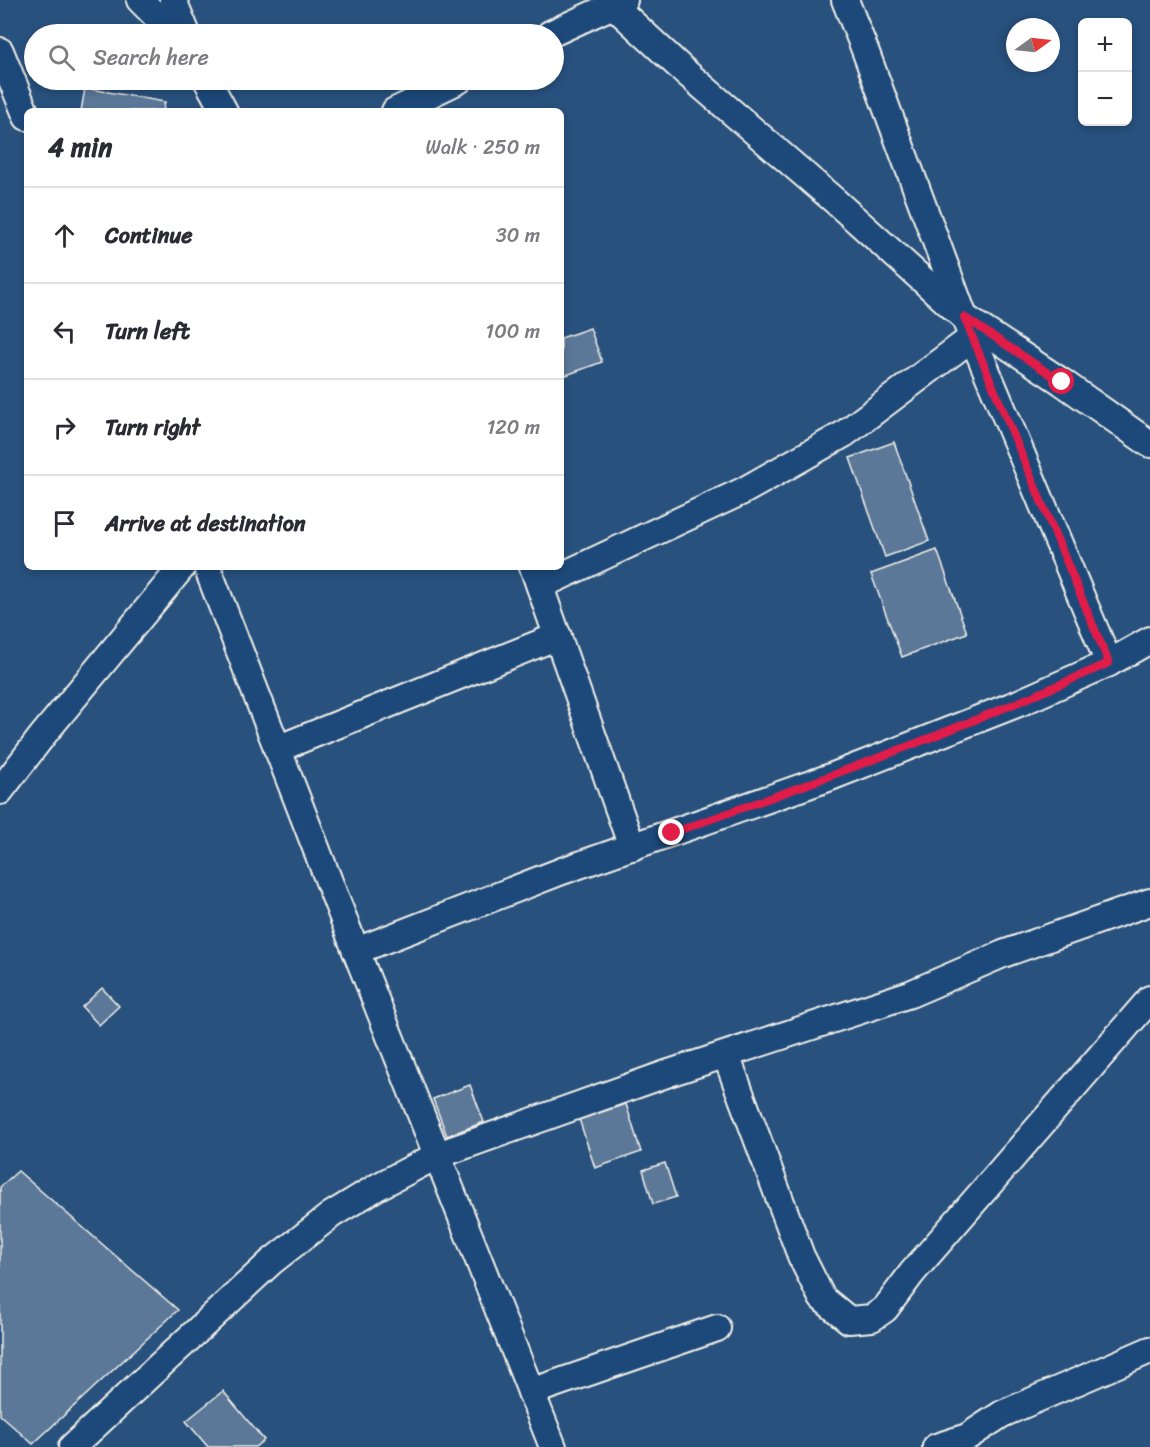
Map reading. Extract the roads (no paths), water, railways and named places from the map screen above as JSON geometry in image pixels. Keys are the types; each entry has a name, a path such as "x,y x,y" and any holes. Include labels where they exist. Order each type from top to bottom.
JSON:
{"street":[{"path":"140,0 164,24"},
{"path":"173,0 183,24"},
{"path":"845,0 866,50 968,327 1109,663"},
{"path":"562,24 581,9 616,2 682,69 835,201 968,327 1062,382 1150,444"},
{"path":"0,51 24,110"},
{"path":"213,90 223,108"},
{"path":"401,108 438,90"},
{"path":"564,565 743,491 844,434 968,327"},
{"path":"0,791 43,735 180,570"},
{"path":"208,570 356,951 553,1447"},
{"path":"553,570 536,577 632,847"},
{"path":"277,749 558,636"},
{"path":"356,951 562,871 828,778 1019,703 1109,663 1150,640"},
{"path":"72,1447 272,1262 332,1215 377,1187 438,1155 669,1073 910,994 1003,954 1150,902"},
{"path":"726,1055 801,1256 822,1298 849,1320 872,1318 885,1309 912,1273 1150,999"},
{"path":"531,1392 717,1328"},
{"path":"936,1447 969,1442 1002,1414 1150,1350"}]}
